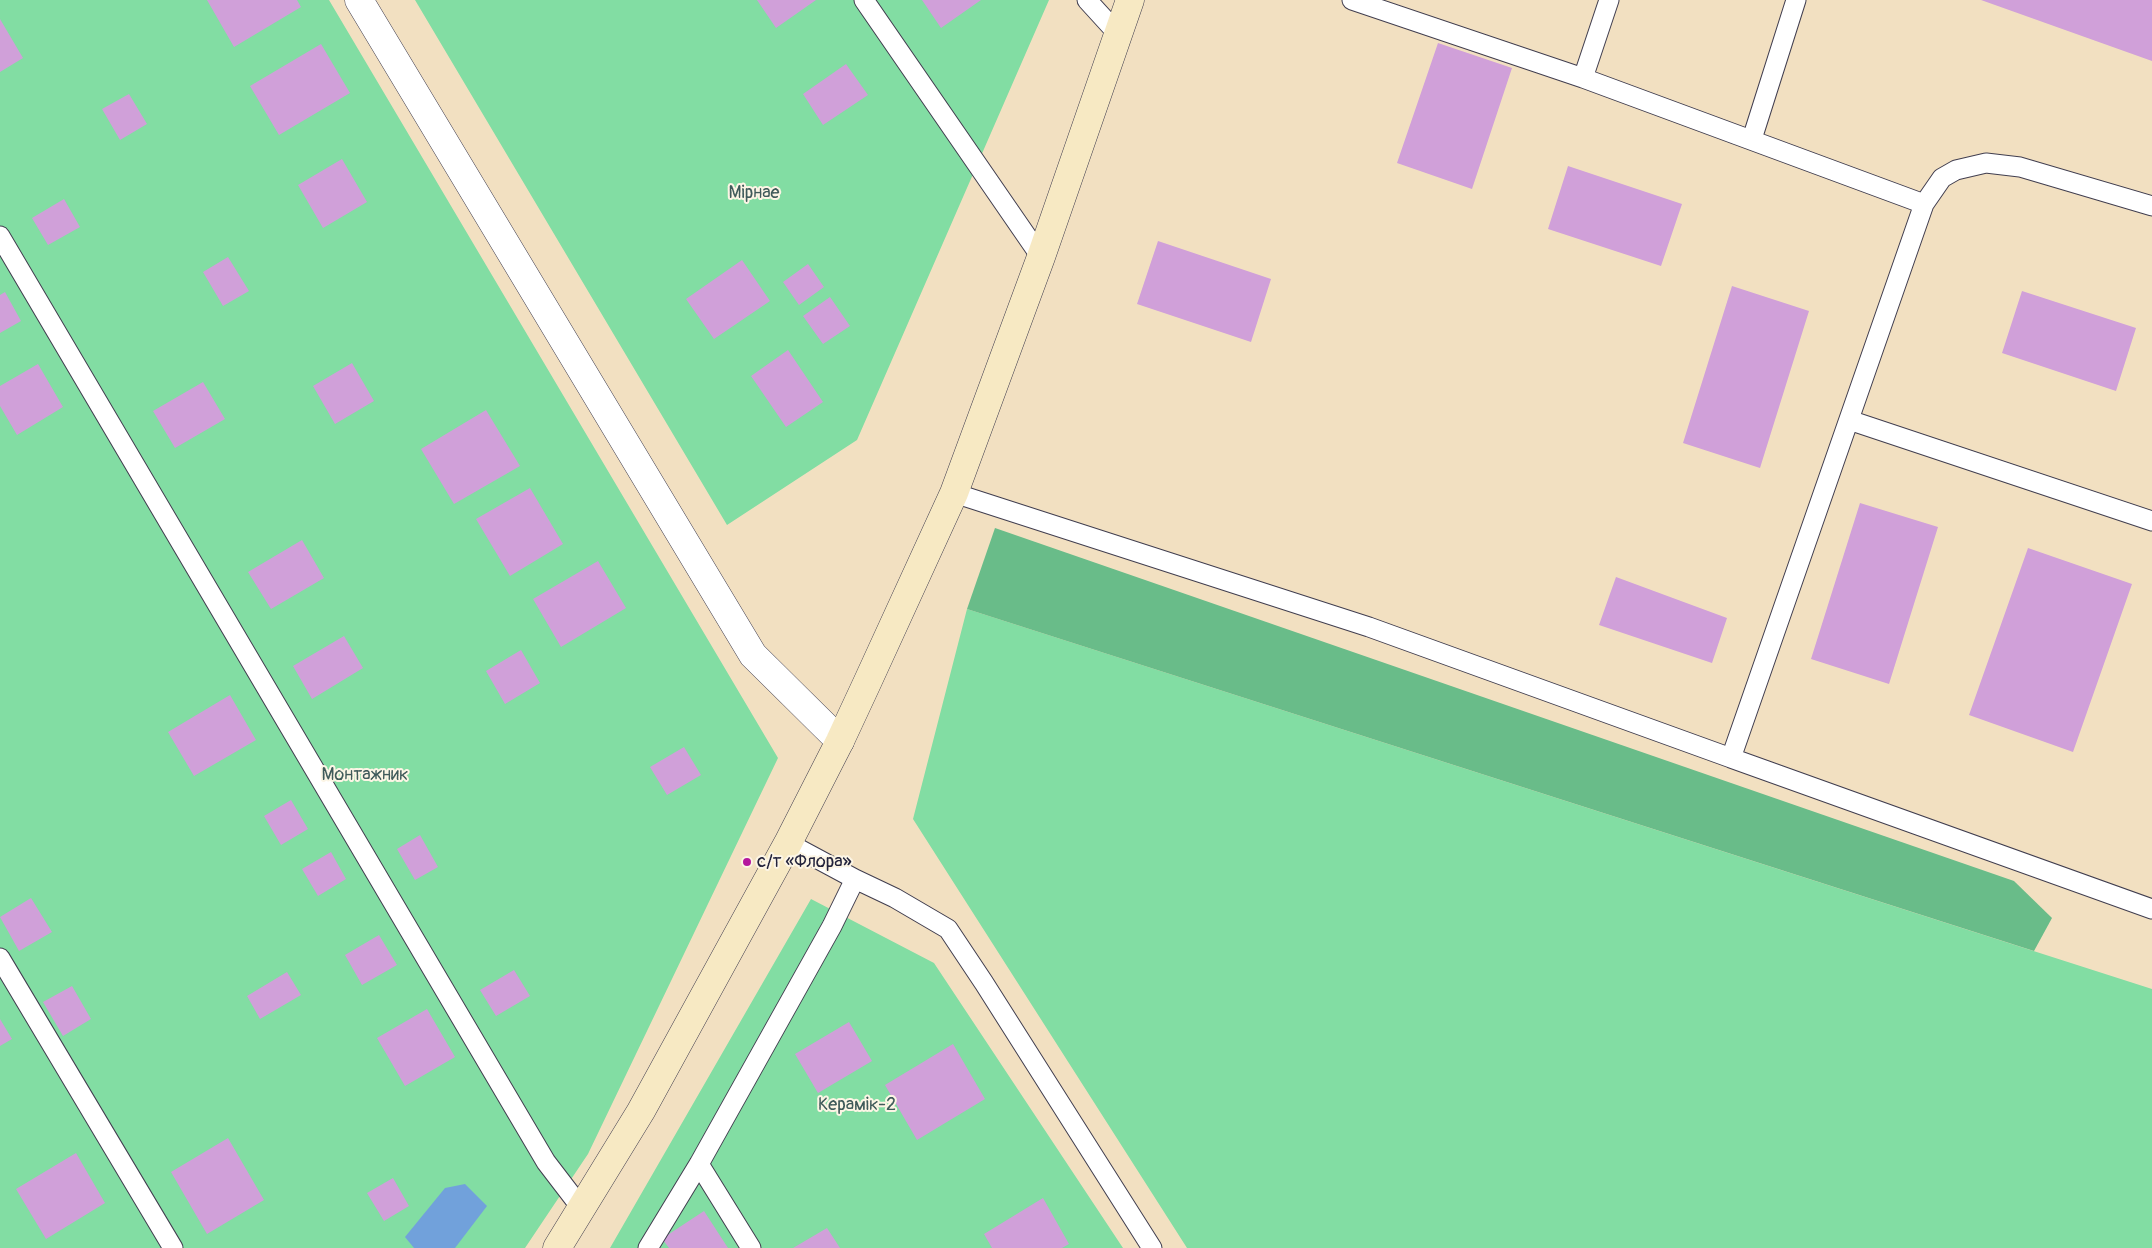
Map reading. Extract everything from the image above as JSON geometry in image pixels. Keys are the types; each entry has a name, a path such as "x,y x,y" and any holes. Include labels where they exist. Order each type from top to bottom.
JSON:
{"street":[{"path":"359,0 753,655 840,741"},
{"path":"556,1248 582,1209 641,1111 788,843 840,741 954,492 1041,258 1130,0"}],"lane":[{"path":"864,0 1041,258"},
{"path":"1086,0 1118,34"},
{"path":"1352,0 1583,78 1924,204"},
{"path":"1583,78 1609,0"},
{"path":"1752,139 1796,0"},
{"path":"1731,758 1924,204 1942,178 1956,170 1986,163 2020,167 2152,206"},
{"path":"0,236 546,1162 582,1209"},
{"path":"1848,420 2152,521"},
{"path":"954,492 1369,627 2152,909"},
{"path":"788,843 902,902 948,930 984,983 1152,1248"},
{"path":"648,1248 699,1164 832,926 855,879"},
{"path":"0,958 174,1248"},
{"path":"699,1164 751,1248"}],"green space":[{"name":"Монтажник","path":"0,0 329,0 778,758 588,1154 525,1248 0,1248"},
{"name":"Мірнае","path":"415,0 1049,0 857,440 727,525"},
{"path":"995,528 2014,881 2052,918 2034,951 967,609"},
{"path":"967,609 2152,989 2152,1248 1187,1248 913,819"},
{"name":"Керамік-2","path":"811,899 934,963 1123,1248 610,1248"}],"water":[{"path":"465,1184 487,1206 455,1248 414,1248 405,1237 445,1188"}],"building":[{"path":"207,0 297,0 301,7 234,47"},
{"path":"757,0 816,0 776,28"},
{"path":"922,0 981,0 941,28"},
{"path":"1981,0 2152,0 2152,61"},
{"path":"0,19 23,58 0,72"},
{"path":"1438,43 1512,68 1472,189 1397,163"},
{"path":"321,44 350,93 279,135 250,86"},
{"path":"846,64 868,95 823,125 803,94"},
{"path":"129,94 147,124 120,140 102,109"},
{"path":"342,159 367,202 323,228 298,185"},
{"path":"1568,166 1682,204 1661,266 1548,229"},
{"path":"64,199 80,227 48,245 32,218"},
{"path":"1158,241 1271,279 1251,342 1137,304"},
{"path":"228,257 249,291 223,306 203,272"},
{"path":"742,260 770,301 714,339 686,299"},
{"path":"808,264 824,287 799,305 783,282"},
{"path":"1732,286 1809,311 1760,468 1683,443"},
{"path":"2022,291 2136,328 2116,391 2002,353"},
{"path":"5,292 21,321 0,333 0,295"},
{"path":"830,297 850,326 823,344 803,316"},
{"path":"788,350 823,402 786,427 751,376"},
{"path":"352,363 374,401 335,424 313,386"},
{"path":"38,364 63,407 17,435 0,406 0,386"},
{"path":"203,382 225,419 175,448 153,411"},
{"path":"486,410 520,466 454,504 421,449"},
{"path":"530,488 563,544 510,576 476,519"},
{"path":"1860,503 1938,527 1889,684 1811,659"},
{"path":"302,540 324,578 271,609 248,572"},
{"path":"2028,548 2132,584 2073,752 1969,715"},
{"path":"598,561 626,608 561,647 533,599"},
{"path":"1616,577 1727,618 1712,663 1599,625"},
{"path":"344,636 363,668 312,699 293,666"},
{"path":"521,650 540,683 505,704 486,671"},
{"path":"230,695 256,740 194,776 168,732"},
{"path":"684,747 701,775 667,795 650,767"},
{"path":"291,800 308,829 281,845 264,816"},
{"path":"420,835 438,867 415,880 397,849"},
{"path":"331,852 346,879 318,896 302,869"},
{"path":"31,898 52,932 19,951 0,917"},
{"path":"379,935 397,965 362,985 345,955"},
{"path":"514,970 530,996 496,1016 480,990"},
{"path":"287,972 301,995 260,1019 247,996"},
{"path":"72,986 91,1019 63,1036 43,1002"},
{"path":"427,1009 455,1057 405,1086 377,1038"},
{"path":"0,1019 12,1039 0,1046"},
{"path":"849,1022 872,1061 818,1093 795,1054"},
{"path":"953,1044 985,1099 917,1140 885,1085"},
{"path":"228,1138 264,1200 207,1234 171,1172"},
{"path":"76,1153 105,1203 46,1239 16,1189"},
{"path":"393,1178 409,1206 384,1221 367,1193"},
{"path":"1043,1198 1069,1244 1062,1248 992,1248 984,1234"},
{"path":"704,1211 728,1248 669,1248 663,1240 666,1236"},
{"path":"827,1228 840,1248 793,1248"}],"place":[{"name":"с/т «Флора»","path":"747,862"}]}
